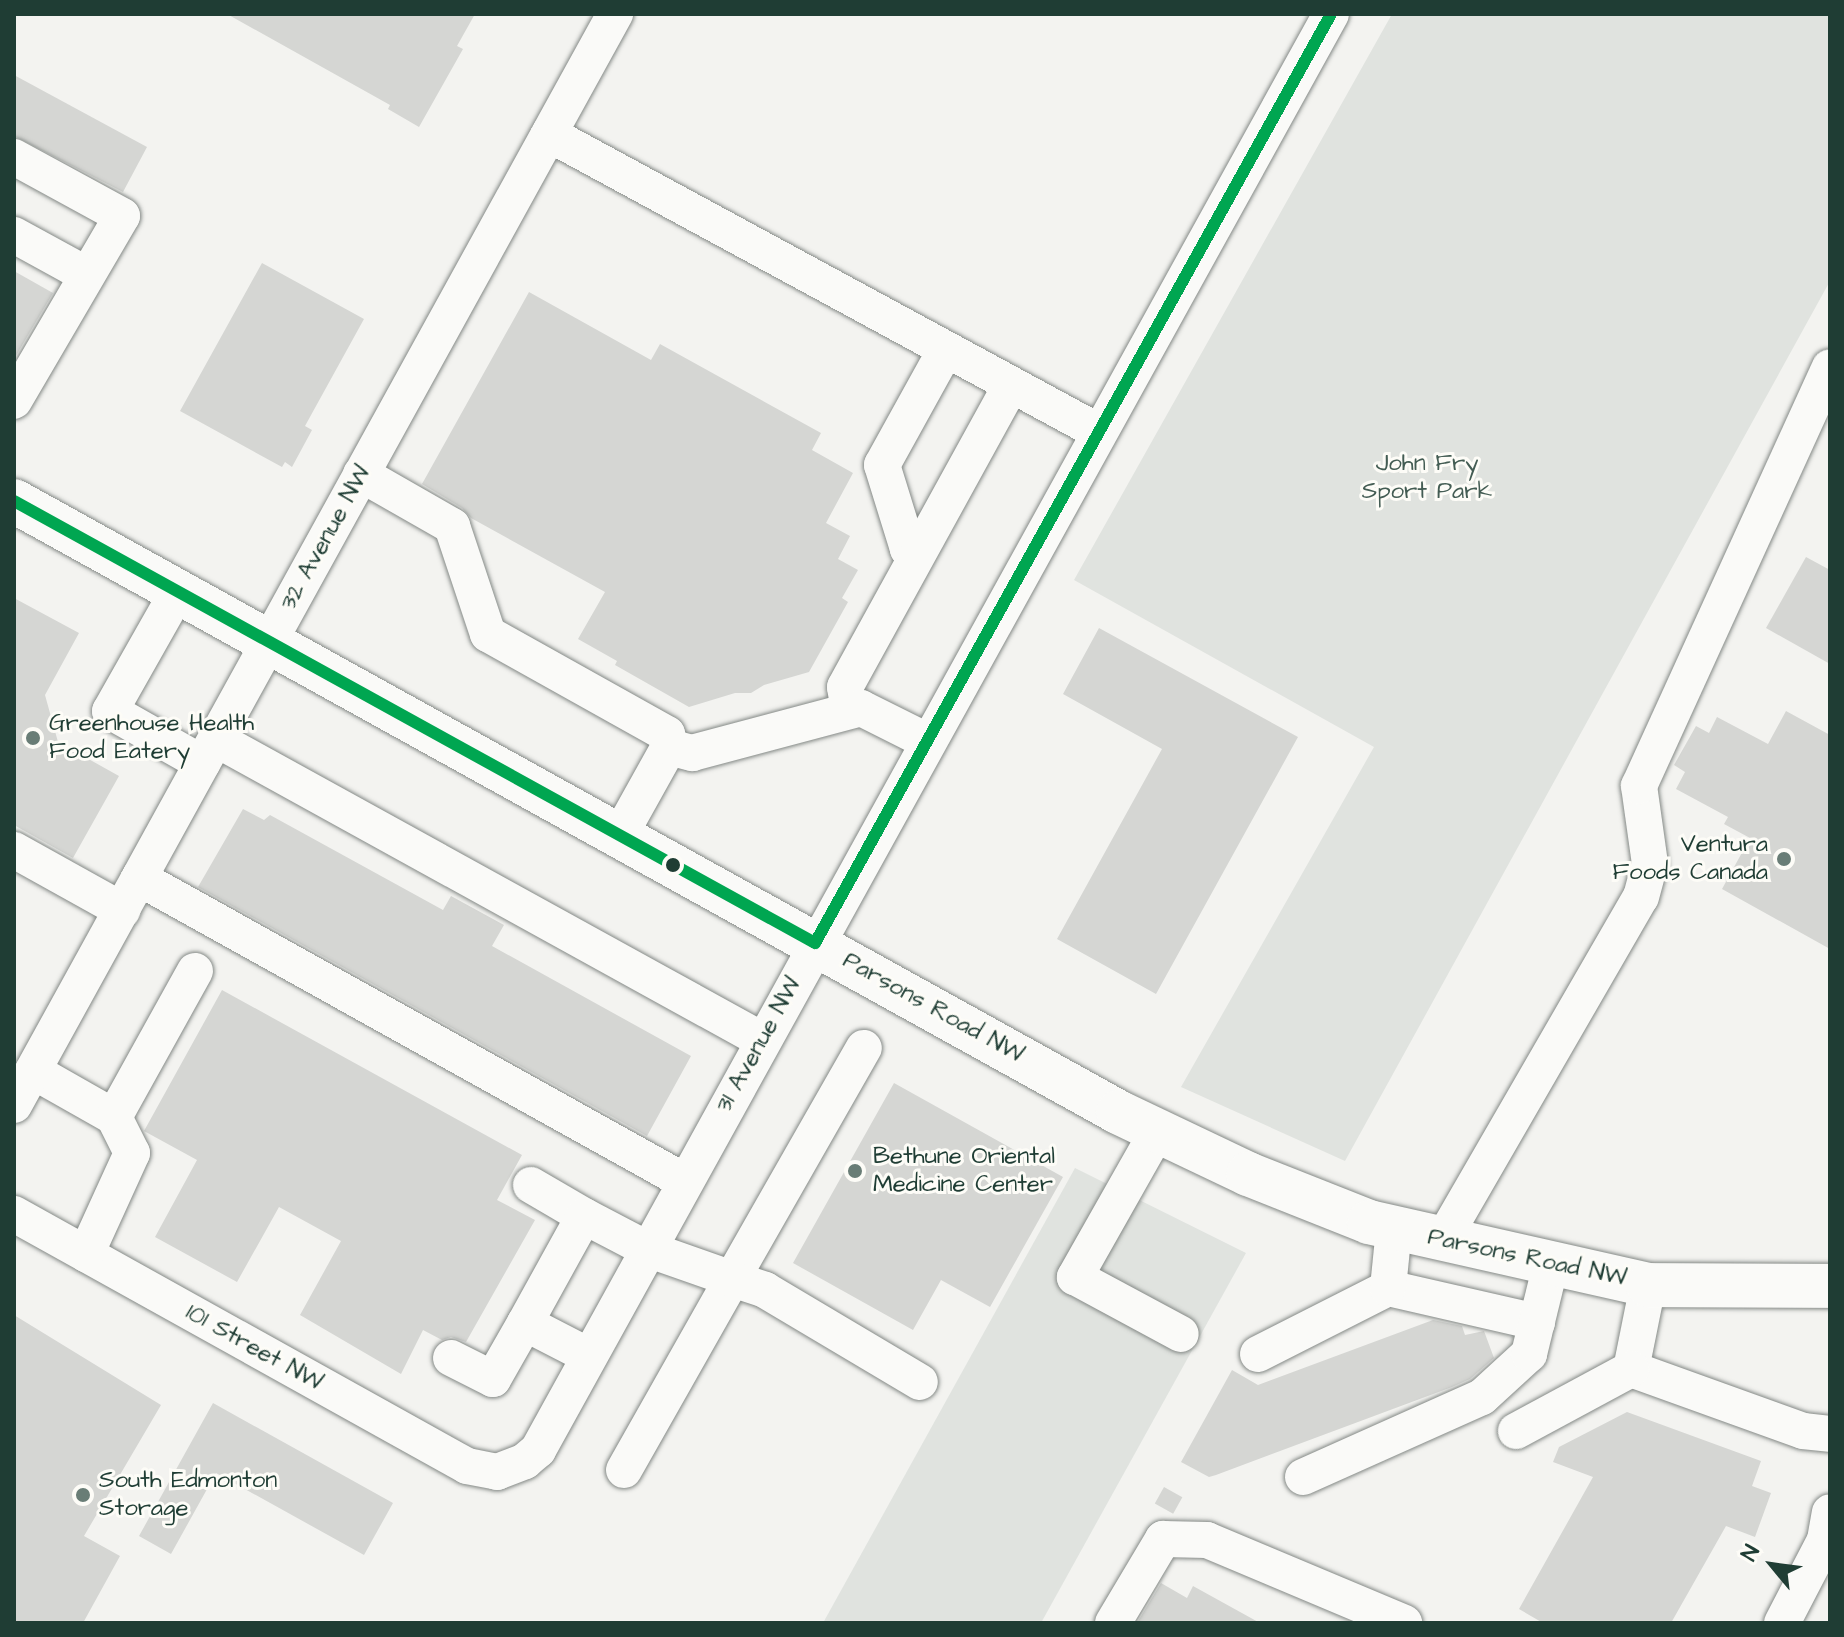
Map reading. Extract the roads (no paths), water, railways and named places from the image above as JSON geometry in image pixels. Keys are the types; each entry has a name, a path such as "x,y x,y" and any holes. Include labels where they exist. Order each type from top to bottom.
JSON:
{"main road":[{"name":"Parsons Road NW","path":"15,505 178,591 1157,1132 1307,1199 1394,1229 1648,1285 1830,1286"}],"street":[{"name":"32 Avenue NW","path":"14,1105 615,14"},
{"name":"31 Avenue NW","path":"497,1472 525,1461 538,1450 815,943 1331,14"},
{"path":"549,134 1099,432"},
{"path":"14,157 122,216 15,398"},
{"path":"14,235 87,275"},
{"path":"916,556 908,549 882,465 946,349"},
{"path":"1442,1241 1641,897 1650,864 1639,786 1830,367"},
{"path":"849,710 845,687 1011,385"},
{"path":"361,474 452,526 488,634 661,729 671,739 620,835"},
{"path":"178,591 110,711 209,751 762,1040"},
{"path":"669,747 692,753 849,710 869,710 927,741"},
{"path":"14,850 122,910"},
{"path":"139,878 684,1181"},
{"path":"114,1117 195,971"},
{"path":"624,1470 864,1048"},
{"path":"33,1071 114,1117 132,1153 86,1254"},
{"path":"1157,1132 1075,1277 1181,1334"},
{"path":"531,1185 647,1249 765,1290 920,1382"},
{"name":"101 Street NW","path":"14,1214 457,1461 497,1472"},
{"path":"451,1358 493,1379 584,1216"},
{"path":"1388,1288 1394,1229"},
{"path":"1303,1477 1482,1397 1529,1354 1551,1264"},
{"path":"1631,1369 1648,1285"},
{"path":"1258,1354 1388,1288 1537,1322"},
{"path":"525,1323 589,1356"},
{"path":"1516,1431 1631,1369 1803,1431 1830,1434"},
{"path":"1782,1623 1828,1531"},
{"path":"1113,1623 1163,1539 1207,1540 1404,1623"}],"place":[{"name":"Greenhouse Health Food Eatery","path":"33,738"},
{"name":"Ventura Foods Canada","path":"1784,859"},
{"name":"Bethune Oriental Medicine Center","path":"855,1171"},
{"name":"South Edmonton Storage","path":"83,1495"}],"park label":[{"name":"John Fry Sport Park","path":"1427,478"}]}
